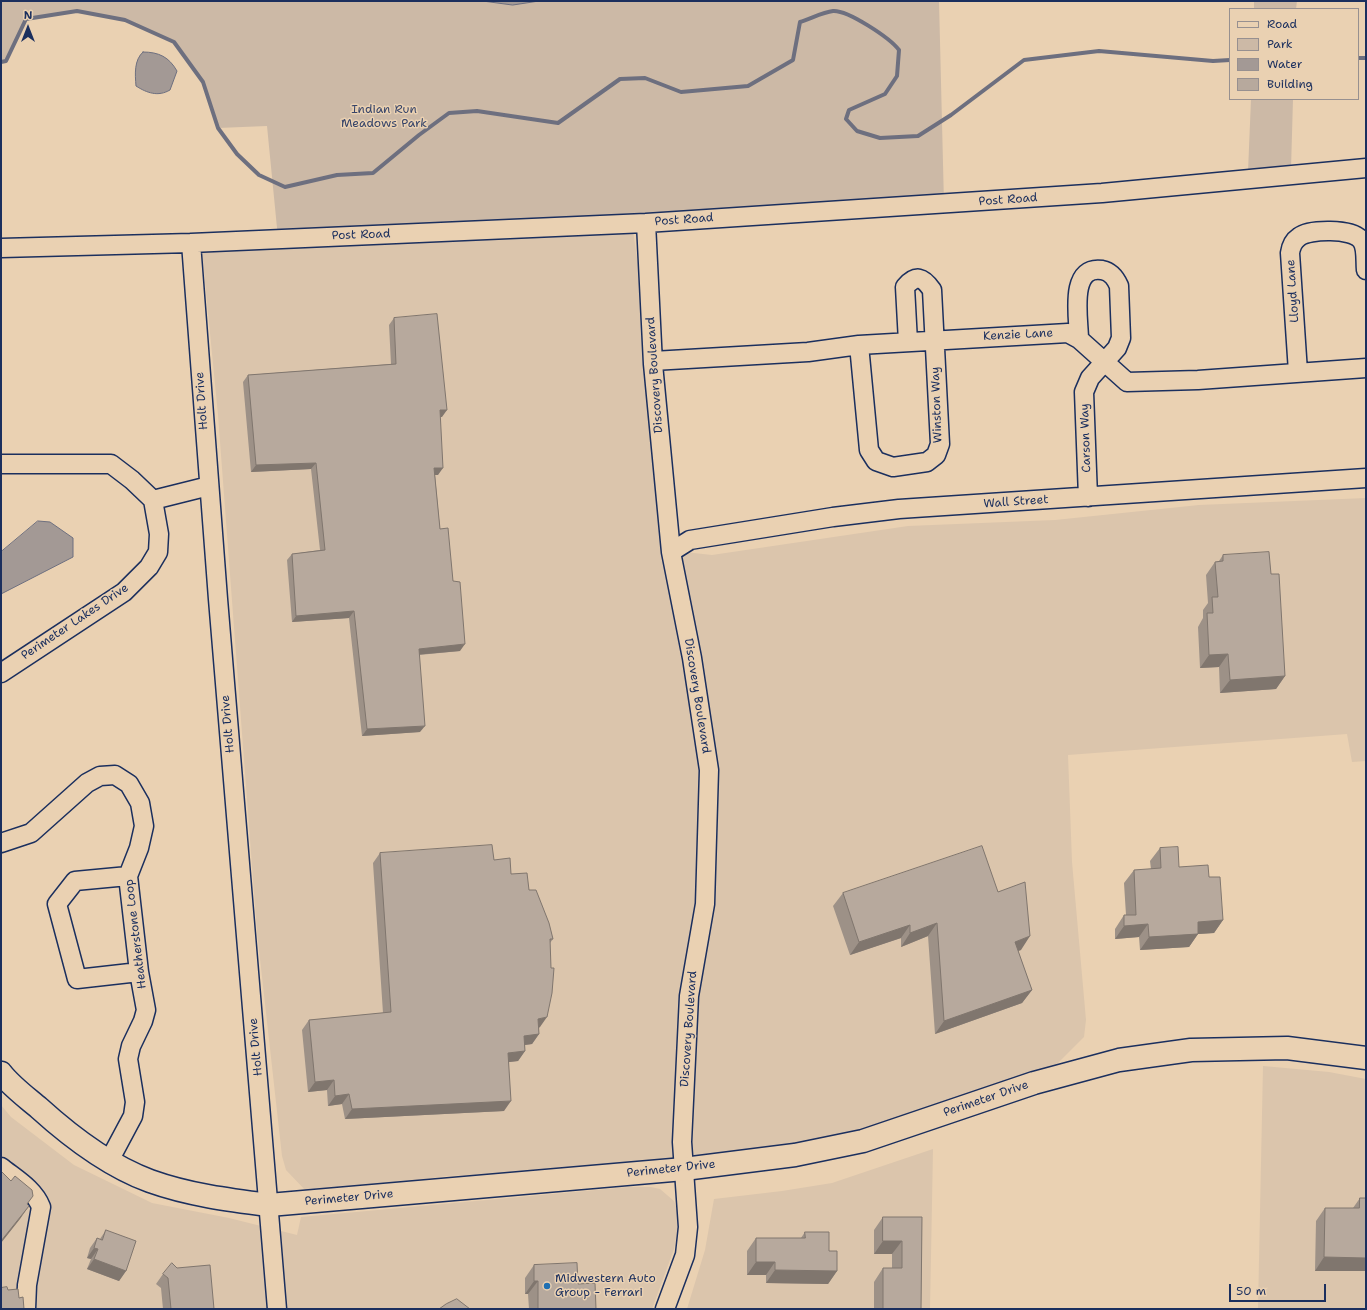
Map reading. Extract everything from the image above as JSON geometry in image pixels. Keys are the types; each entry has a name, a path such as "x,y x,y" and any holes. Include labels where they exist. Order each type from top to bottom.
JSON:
{"main road":[{"name":"Perimeter Drive","path":"1,1073 51,1119 109,1161 150,1180 192,1193 218,1199 269,1205 684,1169 795,1155 863,1141 1034,1082 1118,1060 1191,1050 1287,1048 1366,1058"}],"street":[{"name":"Post Road","path":"1,248 191,243 646,223 1102,193 1366,168"},
{"name":"Discovery Boulevard","path":"646,223 652,361 671,552 692,658 709,770 705,904 689,996 682,1142 688,1227 685,1255 664,1309"},
{"name":"Lloyd Lane","path":"1298,372 1290,253 1294,241 1307,233 1349,232 1362,240 1365,248 1366,270"},
{"name":"Holt Drive","path":"191,243 209,486 278,1309"},
{"name":"Carson Way","path":"1079,339 1077,290 1081,279 1091,272 1102,270 1110,273 1116,279 1119,286 1121,338 1117,348 1090,378 1084,392 1088,497"},
{"name":"Winston Way","path":"859,345 869,450 876,461 893,467 927,462 936,455 940,444 932,290 926,282 918,278 911,280 905,287 908,342"},
{"name":"Kenzie Lane","path":"652,361 808,352 859,345 1068,333 1079,339 1105,362 1118,376 1127,382 1140,383 1366,368"},
{"path":"1,464 111,464 132,480 153,500 209,486"},
{"name":"Wall Street","path":"671,552 690,540 832,517 899,509 1366,478"},
{"name":"Perimeter Lakes Drive","path":"1,673 124,592 149,567 158,552 159,534 153,500"},
{"name":"Heatherstone Loop","path":"1,843 31,833 87,783 100,776 115,775 129,784 140,803 144,826 139,848 128,876 139,972 146,1010 143,1021 131,1046 128,1059 135,1102 133,1116 109,1161"},
{"path":"128,876 75,881 57,904 77,979 139,972"},
{"path":"1,1167 30,1190 38,1198 42,1207 27,1285 26,1309"}],"shaded area":[{"path":"633,231 646,318 662,531 685,552 712,555 908,526 1055,520 1199,505 1366,498 1366,761 1352,762 1347,734 1068,755 1072,862 1086,1020 1084,1037 1052,1069 876,1126 812,1142 622,1168 447,1176 321,1193 306,1191 286,1170 282,1156 257,932 218,415 202,251"},
{"path":"1263,1066 1329,1072 1366,1079 1366,1309 1258,1309"},
{"path":"1,1105 11,1117 74,1165 152,1203 229,1218 297,1235 301,1217 629,1187 651,1187 660,1189 674,1201 680,1217 674,1249 652,1309 1,1309"},
{"path":"933,1149 930,1309 687,1309 705,1250 714,1199 782,1191 832,1183"}],"green space":[{"name":"Indian Run Meadows Park","path":"1,1 939,1 944,204 278,238 267,126 218,128 203,82 174,42 125,20 77,11 26,19 6,61 1,62"},
{"path":"1254,1 1297,1 1296,8 1254,8"},
{"path":"1251,100 1293,100 1291,169 1248,172"}],"water":[{"path":"483,1 539,1 513,5"},
{"path":"143,52 159,54 171,62 174,66 177,71 170,90 157,94 144,91 136,86 135,72 138,59"},
{"path":"38,521 50,522 73,538 73,557 1,594 1,552"}],"building":[{"path":"437,314 447,410 440,410 443,468 434,468 440,529 448,528 453,581 460,582 465,644 419,649 425,726 367,729 354,611 296,616 292,554 325,550 316,463 256,465 248,375 396,364 394,318"},
{"path":"1269,552 1271,574 1279,574 1285,676 1230,680 1228,654 1209,655 1207,613 1213,613 1212,597 1218,597 1215,562 1223,561 1223,555"},
{"path":"492,845 494,860 510,858 511,874 527,873 529,890 536,890 549,923 553,939 550,939 551,968 554,968 552,993 547,1017 538,1019 539,1034 524,1036 525,1051 508,1053 511,1101 352,1109 349,1094 335,1096 334,1080 315,1082 309,1020 391,1012 380,853"},
{"path":"982,846 998,892 1025,882 1030,936 1015,942 1032,990 944,1021 937,923 910,933 910,925 859,942 843,893"},
{"path":"1178,847 1179,867 1208,865 1209,877 1220,877 1223,920 1198,922 1198,934 1149,937 1148,924 1124,926 1124,915 1136,915 1134,870 1161,868 1160,848"},
{"path":"1,1171 11,1181 15,1176 32,1190 33,1196 27,1204 29,1206 1,1241"},
{"path":"1360,1198 1366,1198 1366,1258 1324,1257 1325,1208 1359,1208"},
{"path":"883,1217 922,1217 921,1309 883,1309 883,1268 902,1268 902,1241 883,1241"},
{"path":"106,1230 136,1241 126,1271 94,1259 98,1249 94,1248 97,1238 102,1240"},
{"path":"805,1232 829,1232 829,1251 837,1251 837,1271 775,1270 775,1262 756,1262 756,1238 805,1238"},
{"path":"172,1263 177,1268 210,1265 214,1309 171,1309 168,1278 163,1274"},
{"path":"577,1263 578,1284 595,1283 596,1309 538,1309 538,1281 534,1281 534,1265"},
{"path":"7,1287 8,1290 18,1289 19,1298 23,1297 24,1309 1,1309 1,1288"},
{"path":"457,1299 470,1309 439,1309 446,1304"}],"waterway":[{"path":"1,62 6,61 26,19 77,11 125,20 174,42 203,82 218,128 237,154 259,175 285,187 337,175 373,173 419,135 449,113 477,111 558,123 620,79 645,78 681,92 748,86 793,60 800,22 833,11 840,12 858,20 878,32 899,50 897,76 885,94 849,110 846,119 857,131 880,138 918,136 951,115 1024,60 1099,51 1213,61 1229,60"},
{"path":"1359,58 1366,58"}],"place":[{"name":"Midwestern Auto Group - Ferrari","path":"547,1286"}]}
